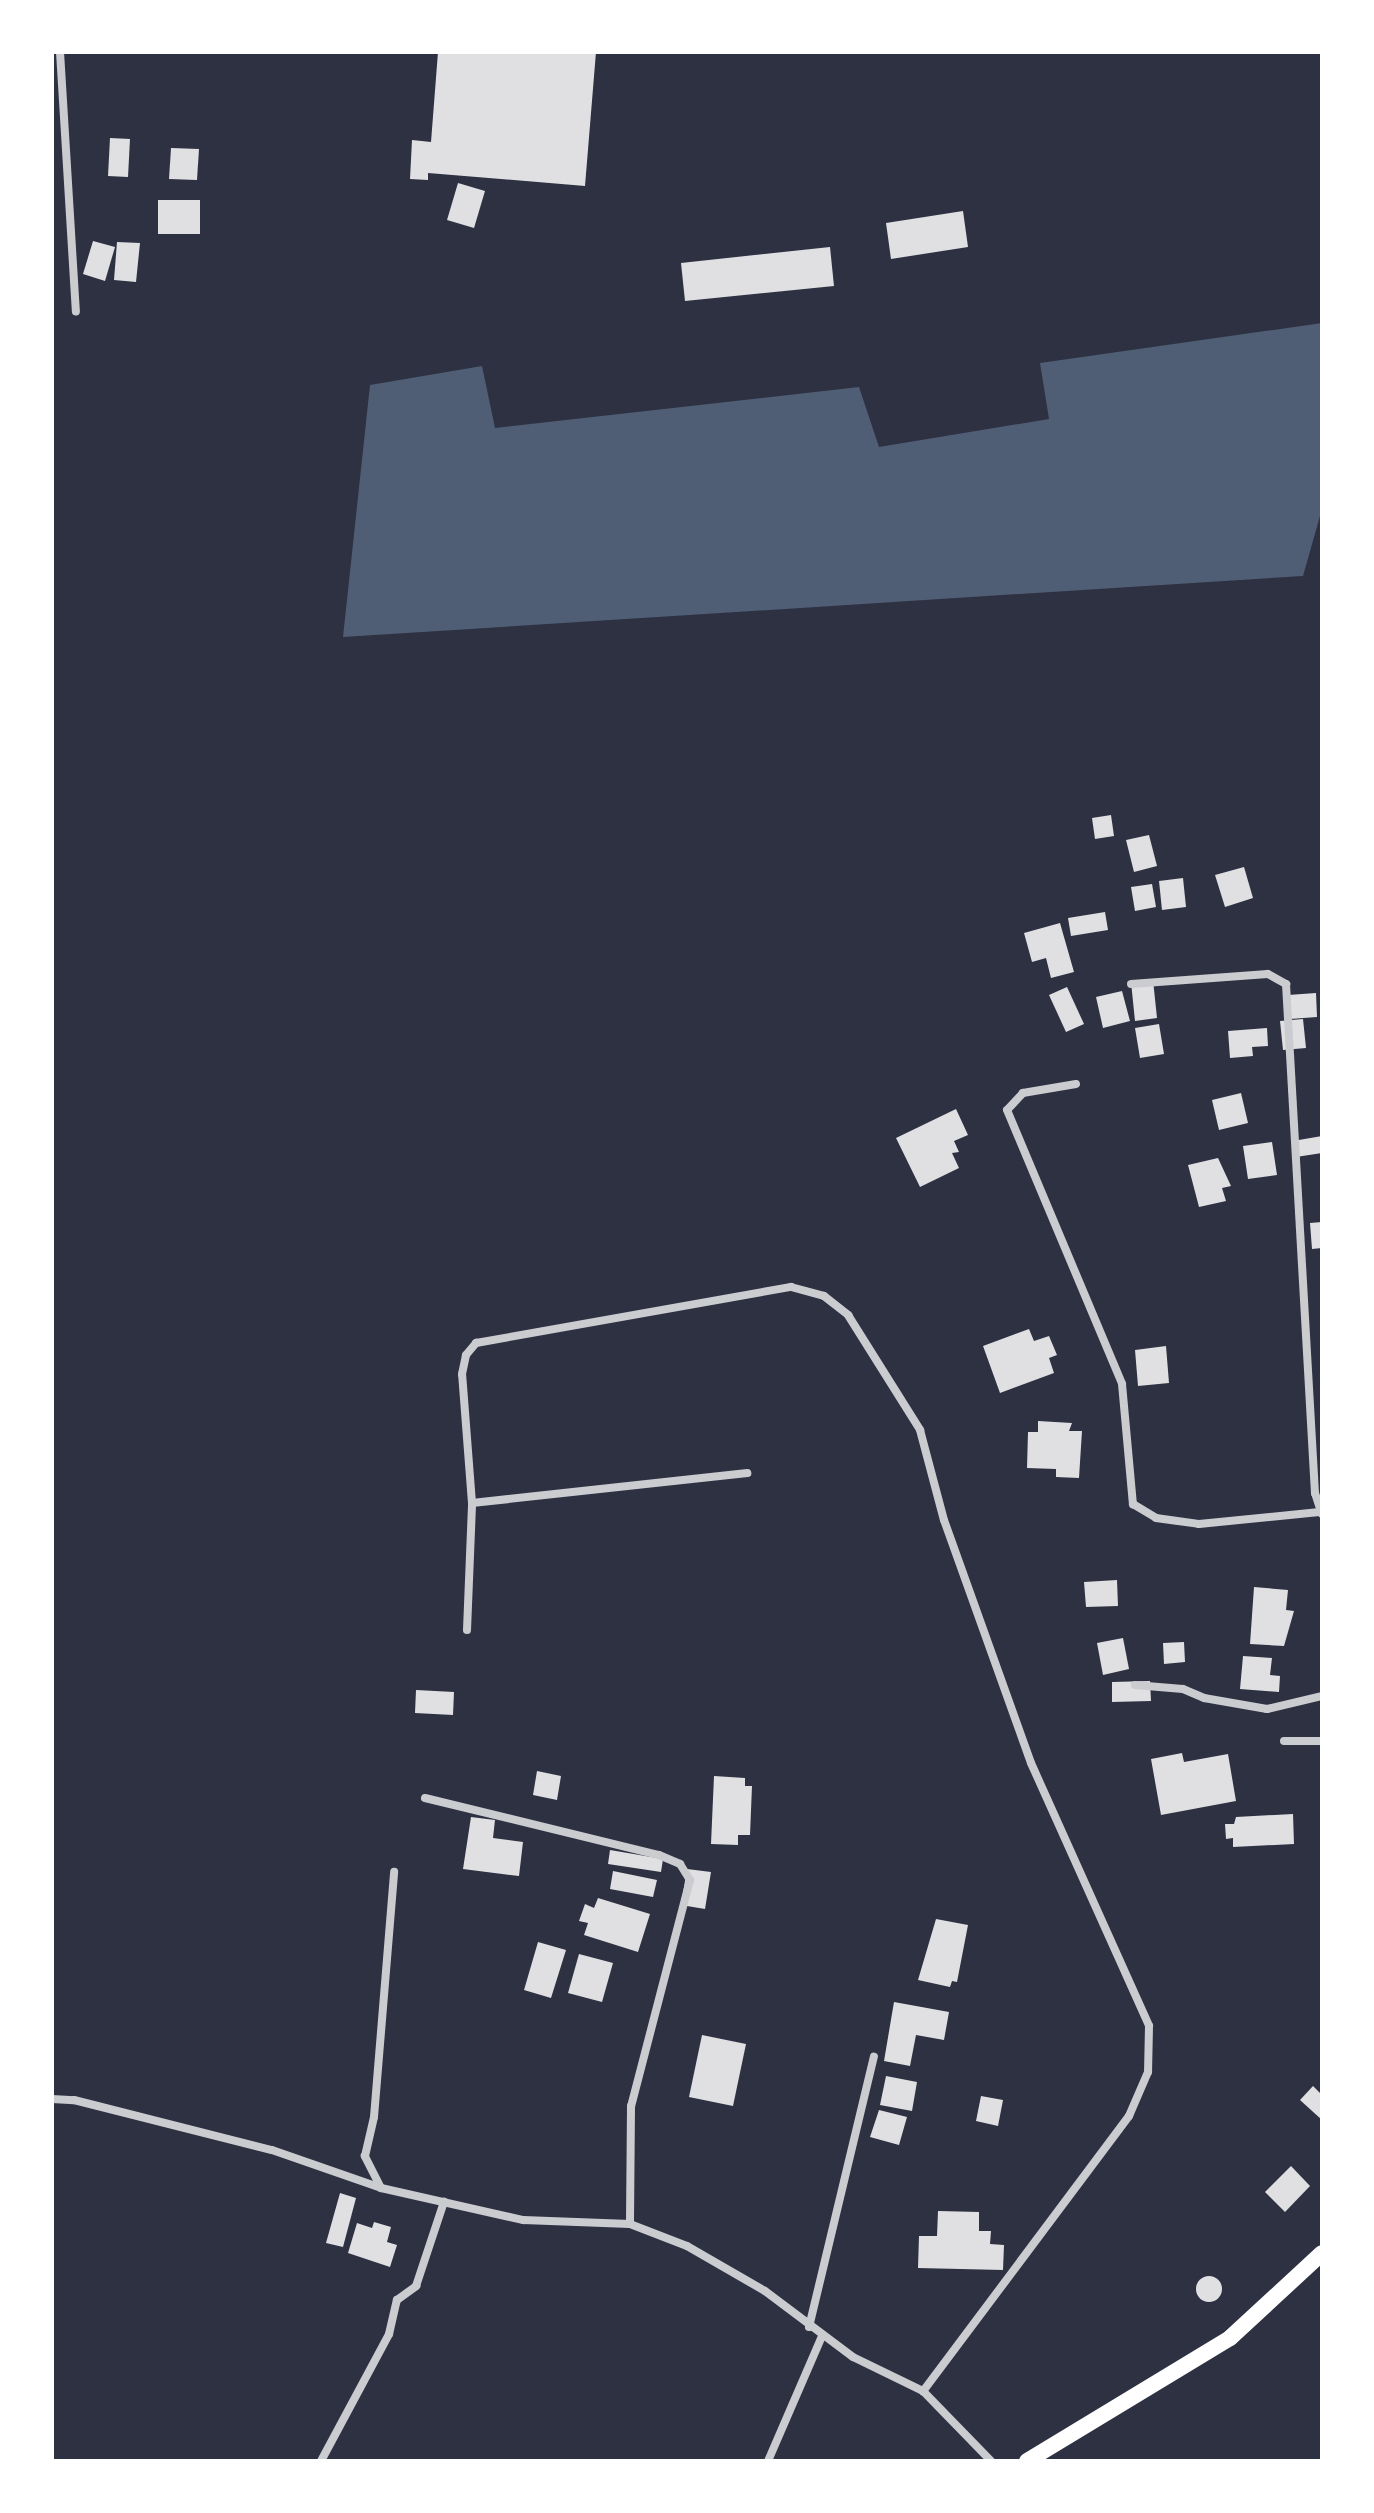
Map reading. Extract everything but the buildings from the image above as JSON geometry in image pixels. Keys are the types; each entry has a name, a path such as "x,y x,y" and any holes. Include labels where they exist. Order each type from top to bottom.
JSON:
{"main road":[{"path":"1027,2461 1230,2338 1322,2253"}],"street":[{"path":"60,52 76,312"},
{"path":"52,99 63,100"},
{"path":"1076,1084 1023,1093 1007,1110 1122,1384 1133,1504 1156,1518 1199,1524 1321,1513 1286,984 1268,974 1131,984"},
{"path":"467,1630 472,1503 462,1374 466,1355 476,1343 791,1287 824,1296 848,1315 920,1430 944,1520 1031,1763 1149,2026 1148,2072 1129,2116 923,2391"},
{"path":"472,1503 747,1473"},
{"path":"1135,1685 1183,1689 1204,1698 1267,1709 1322,1696"},
{"path":"1284,1741 1322,1741"},
{"path":"425,1798 659,1855 680,1864 690,1880 631,2106 630,2224"},
{"path":"381,2188 365,2156 374,2117 394,1872"},
{"path":"809,2327 874,2057"},
{"path":"52,2099 74,2100 272,2150 381,2188 523,2220 630,2224 700,2254 765,2291 822,2336 923,2391 991,2461"},
{"path":"321,2461 389,2334 397,2300 416,2286 444,2202"},
{"path":"768,2461 822,2336"}],"water":[{"path":"1322,323 1322,509 1303,576 343,637 370,385 482,366 495,428 859,387 879,447 1049,419 1040,363"}]}
